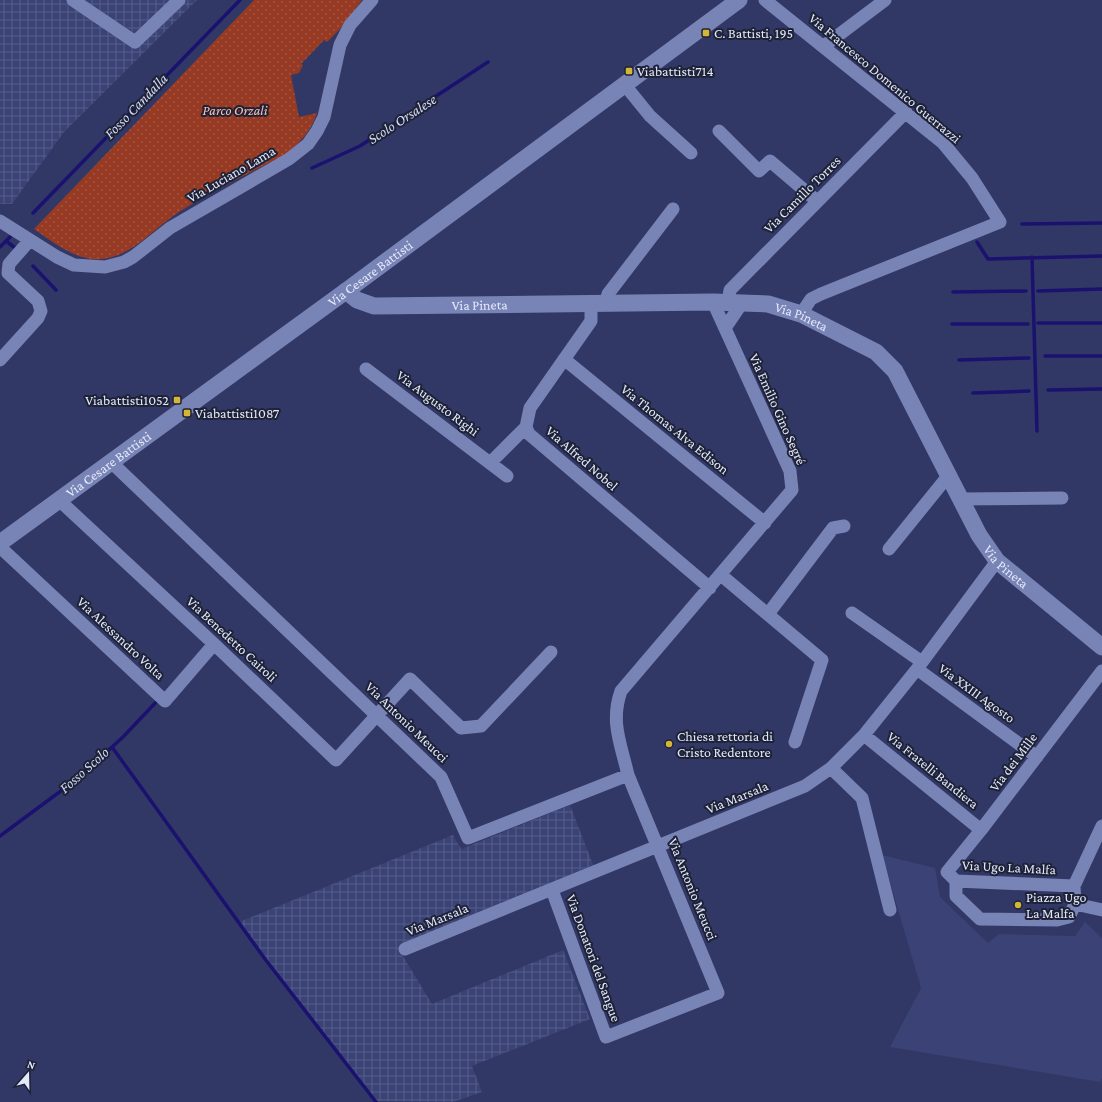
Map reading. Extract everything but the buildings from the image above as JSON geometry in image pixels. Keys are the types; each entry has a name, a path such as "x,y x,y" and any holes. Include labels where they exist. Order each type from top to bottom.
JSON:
{"street":[{"path":"73,0 135,42 179,0"},
{"name":"Via Luciano Lama","path":"0,221 74,265 104,267 124,262 133,257 170,228 296,155 308,144 321,125 340,45 350,24 372,0"},
{"name":"Via Cesare Battisti","path":"0,543 60,501 111,462 346,291 738,0"},
{"name":"Via Francesco Domenico Guerrazzi","path":"765,0 906,112 943,144 972,178 1000,222 821,294 811,299 801,314"},
{"path":"824,46 885,0"},
{"path":"624,84 650,116 690,153"},
{"name":"Via Camillo Torres","path":"728,303 730,290 906,112"},
{"path":"719,132 758,171 770,160 817,201"},
{"path":"598,304 608,294 673,209"},
{"path":"0,360 38,318 41,311 38,301 8,273 9,264 28,239"},
{"name":"Via Pineta","path":"346,291 358,300 374,306 728,303 768,304 801,314 876,352 895,371 979,535 997,561 1102,647"},
{"path":"725,328 728,303"},
{"name":"Via Emilio Gino Segré","path":"628,775 615,722 616,705 621,691 766,523 792,490 790,470 725,328 728,303"},
{"name":"Via Alfred Nobel","path":"598,304 591,322 530,408 526,427 530,434 710,588"},
{"name":"Via Thomas Alva Edison","path":"564,359 766,523"},
{"name":"Via Augusto Righi","path":"366,369 507,476"},
{"path":"490,463 526,427"},
{"name":"Via Antonio Meucci","path":"111,462 441,777 468,838 628,775 718,993 606,1037"},
{"path":"889,549 948,476"},
{"path":"960,499 1062,498"},
{"name":"Via Benedetto Cairoli","path":"60,501 336,760 377,715"},
{"path":"768,614 834,528 844,526"},
{"name":"Via Alessandro Volta","path":"0,547 165,701 214,644"},
{"name":"Via Marsala","path":"406,949 805,786 831,768 864,735 920,665 997,561"},
{"path":"721,575 822,660 795,742"},
{"name":"Via XXIII Agosto","path":"852,613 1037,757"},
{"path":"377,715 410,679 461,728 481,726 551,652"},
{"name":"Via dei Mille","path":"951,877 981,830 1102,671"},
{"name":"Via Fratelli Bandiera","path":"864,735 981,830"},
{"path":"831,768 862,798 890,910"},
{"path":"951,877 956,896 980,919 1057,920 1069,916 1075,891 1102,826"},
{"name":"Via Ugo La Malfa","path":"951,877 1055,885 1075,891"},
{"name":"Via Donatori del Sangue","path":"552,890 606,1037"},
{"path":"1075,891 1102,910"}],"shaded area":[{"path":"0,0 197,0 64,132 12,204 0,204"},
{"path":"570,805 594,867 398,948 432,1004 563,950 590,1019 472,1066 482,1092 453,1102 373,1101 239,922 453,835 461,849"},
{"path":"882,855 935,868 940,897 988,943 999,934 1075,936 1085,922 1102,938 1102,1078 1100,1082 890,1047 921,988"}],"green space":[{"name":"Parco Orzali","path":"254,0 362,0 339,30 327,42 324,40 301,64 303,65 299,73 291,75 299,117 317,113 309,131 301,140 286,154 192,204 170,218 133,247 124,253 113,257 93,259 75,254 57,245 34,229"}],"waterway":[{"name":"Fosso Candalla","path":"33,213 240,0"},
{"name":"Scolo Orsalese","path":"312,168 360,146 488,62"},
{"path":"1022,224 1102,223"},
{"name":"Fosso Candalla","path":"0,247 10,237"},
{"name":"Scolo Orsalese","path":"6,241 14,247"},
{"path":"977,242 988,259 1102,256"},
{"path":"1032,257 1037,431"},
{"name":"Scolo Orsalese","path":"33,266 56,290"},
{"path":"1038,291 1102,289"},
{"path":"953,292 1026,291"},
{"path":"1038,323 1102,323"},
{"path":"952,324 1028,324"},
{"path":"1045,356 1102,356"},
{"path":"959,360 1029,358"},
{"path":"1048,390 1102,389"},
{"path":"973,393 1029,391"},
{"name":"Fosso Scolo","path":"0,836 77,779 123,737 159,699"},
{"path":"112,747 265,959 376,1102"}],"place":[{"name":"C. Battisti, 195","path":"706,33"},
{"name":"Viabattisti714","path":"629,71"},
{"name":"Viabattisti1052","path":"177,400"},
{"name":"Viabattisti1087","path":"187,413"},
{"name":"Chiesa rettoria di Cristo Redentore","path":"669,744"},
{"name":"Piazza Ugo La Malfa","path":"1018,905"}]}
